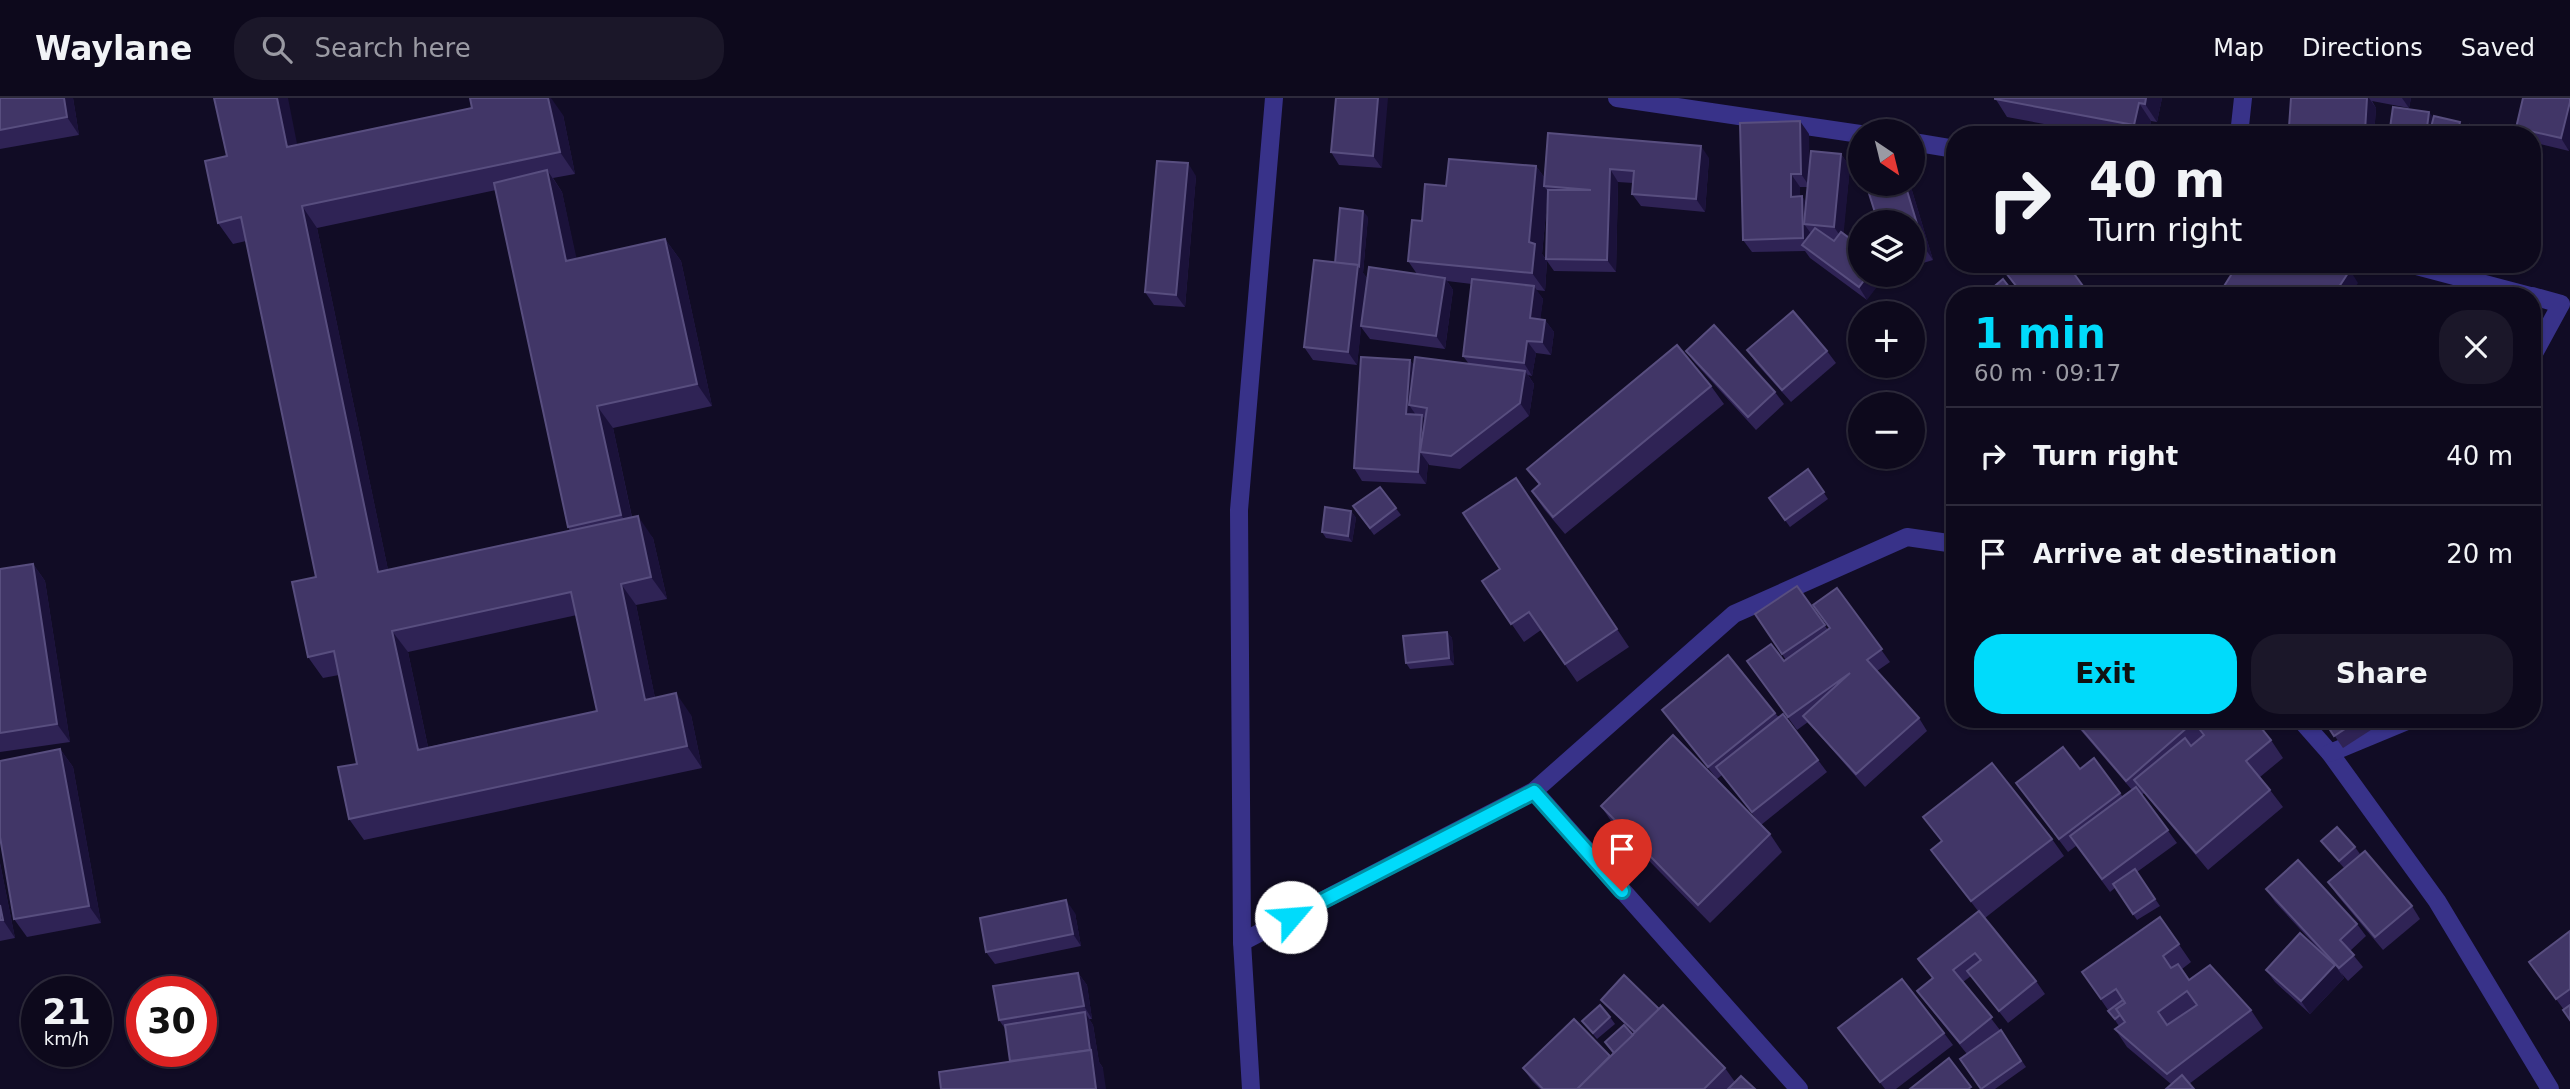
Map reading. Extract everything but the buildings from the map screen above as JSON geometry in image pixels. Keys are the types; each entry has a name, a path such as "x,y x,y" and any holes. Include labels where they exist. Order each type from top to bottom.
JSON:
{"street":[{"path":"1251,1089 1242,942 1239,509 1274,98"},
{"path":"1617,98 1848,132"},
{"path":"2240,126 2243,98"},
{"path":"1925,144 1946,148"},
{"path":"2443,273 2497,287"},
{"path":"2541,299 2561,304 2541,340"},
{"path":"1242,942 1534,792 1734,614 1907,537 1946,543"},
{"path":"2308,728 2330,753 2437,901 2550,1089"},
{"path":"2330,753 2390,728"},
{"path":"1534,792 1799,1089"}],"route":[{"path":"1291,917 1534,792 1622,891"}]}
